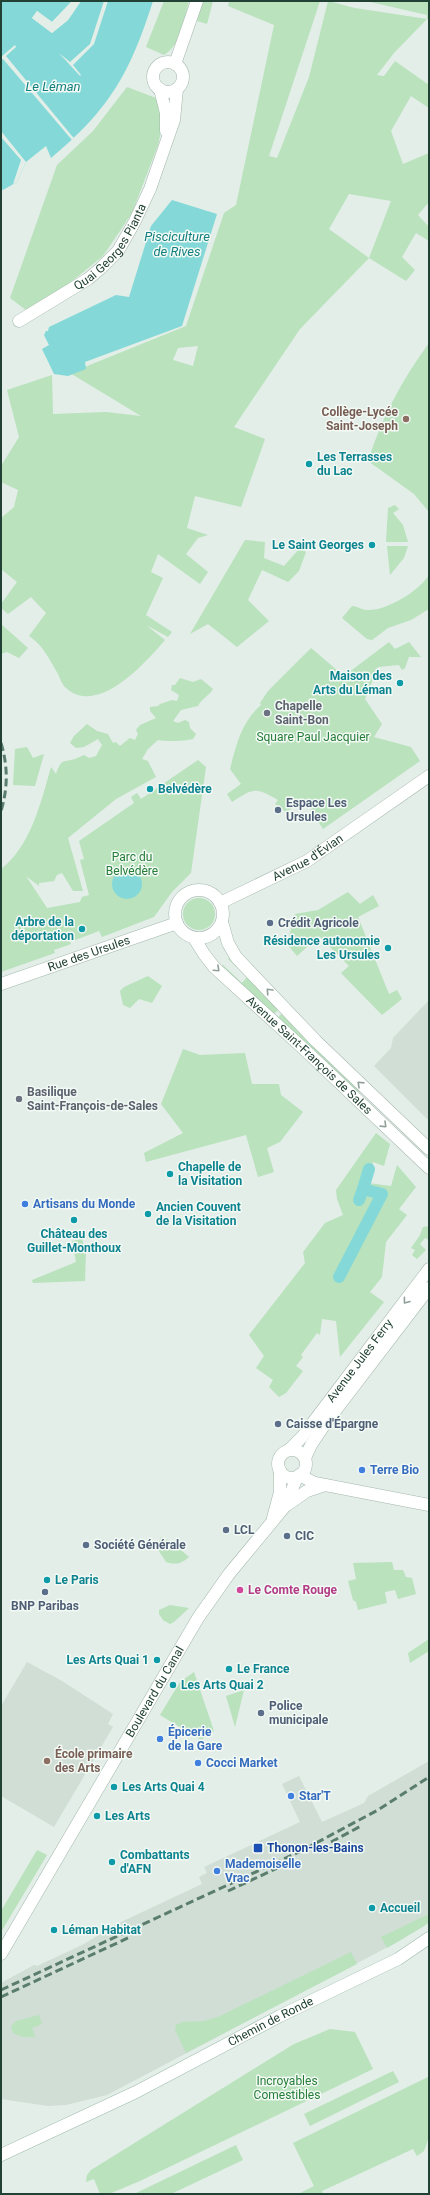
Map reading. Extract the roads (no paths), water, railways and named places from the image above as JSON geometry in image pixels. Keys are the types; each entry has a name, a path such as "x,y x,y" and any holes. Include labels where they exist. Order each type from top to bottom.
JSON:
{"street":[{"path":"175,64 197,1"},
{"path":"165,62 175,64 180,68 183,75 182,84 177,90 167,92 160,90 154,82 155,70 165,62"},
{"name":"Quai Georges Pianta","path":"160,90 167,116 165,142"},
{"name":"Quai Georges Pianta","path":"18,321 76,287 101,268 112,257 142,208 174,120 177,90"},
{"name":"Avenue d'Évian","path":"220,903 317,855 429,776"},
{"path":"200,890 208,892 220,903 223,910 222,922 212,935 206,938 194,938 182,932 177,923 175,915 178,904 188,893 200,890"},
{"name":"Avenue Saint-François de Sales","path":"222,922 228,943 236,957 316,1041 429,1149"},
{"name":"Rue des Ursules","path":"1,984 177,923"},
{"name":"Avenue Saint-François de Sales","path":"194,938 214,967 306,1051 429,1168"},
{"name":"Avenue Jules Ferry","path":"305,1461 311,1445 429,1269"},
{"name":"Avenue Jules Ferry","path":"289,1450 302,1437 429,1288"},
{"path":"326,1485 316,1476 298,1451 289,1450 282,1454 279,1459 280,1470 287,1476 298,1476 310,1482 429,1506"},
{"path":"298,1476 305,1469 305,1461"},
{"name":"Boulevard du Canal","path":"272,1521 280,1492 280,1470"},
{"name":"Boulevard du Canal","path":"1,1954 198,1618 228,1574 286,1505 291,1497 298,1476"},
{"path":"286,1505 307,1491 326,1485"},
{"name":"Chemin de Ronde","path":"1,2155 111,2104 280,2016 398,1959 429,1938"}],"water":[{"name":"Le Léman","path":"1,1 72,1 52,22 37,11 32,18 52,33 68,20 81,1 153,1 136,49 116,88 103,106 89,123 51,158 46,146 26,162 17,182 3,190 1,188"},
{"name":"Pisciculture de Rives","path":"172,200 217,214 182,326 85,362 86,369 68,376 54,374 42,349 49,345 44,335 46,331 48,331 49,327 116,295 129,297 151,226"},
{"path":"127,869 138,873 142,884 138,895 127,899 116,895 112,884 116,873"}],"waterway":[{"path":"339,1277 382,1194 363,1189 369,1169"},
{"path":"359,1200 363,1189"}],"railway":[{"path":"1,743 6,769 5,794 1,811"},
{"path":"1,1990 301,1851 378,1810 429,1777"},
{"path":"331,1842 361,1826"},
{"path":"228,1891 286,1864"},
{"path":"1,1997 130,1937"}],"place":[{"name":"Collège-Lycée Saint-Joseph","path":"406,419"},
{"name":"Les Terrasses du Lac","path":"309,464"},
{"name":"Le Saint Georges","path":"372,545"},
{"name":"Maison des Arts du Léman","path":"400,683"},
{"name":"Chapelle Saint-Bon","path":"267,713"},
{"name":"Belvédère","path":"150,789"},
{"name":"Espace Les Ursules","path":"278,810"},
{"name":"Crédit Agricole","path":"270,923"},
{"name":"Arbre de la déportation","path":"82,929"},
{"name":"Résidence autonomie Les Ursules","path":"388,948"},
{"name":"Basilique Saint-François-de-Sales","path":"19,1099"},
{"name":"Chapelle de la Visitation","path":"170,1174"},
{"name":"Artisans du Monde","path":"25,1204"},
{"name":"Ancien Couvent de la Visitation","path":"148,1214"},
{"name":"Château des Guillet-Monthoux","path":"74,1220"},
{"name":"Caisse d'Épargne","path":"278,1424"},
{"name":"Terre Bio","path":"362,1470"},
{"name":"LCL","path":"226,1530"},
{"name":"CIC","path":"287,1536"},
{"name":"Société Générale","path":"86,1545"},
{"name":"Le Paris","path":"47,1580"},
{"name":"Le Comte Rouge","path":"240,1590"},
{"name":"BNP Paribas","path":"45,1592"},
{"name":"Les Arts Quai 1","path":"157,1660"},
{"name":"Le France","path":"229,1669"},
{"name":"Les Arts Quai 2","path":"173,1685"},
{"name":"Police municipale","path":"261,1713"},
{"name":"Épicerie de la Gare","path":"160,1739"},
{"name":"École primaire des Arts","path":"47,1761"},
{"name":"Cocci Market","path":"198,1763"},
{"name":"Les Arts Quai 4","path":"114,1787"},
{"name":"Star'T","path":"291,1796"},
{"name":"Les Arts","path":"97,1816"},
{"name":"Thonon-les-Bains","path":"258,1848"},
{"name":"Combattants d'AFN","path":"112,1862"},
{"name":"Mademoiselle Vrac","path":"217,1871"},
{"name":"Accueil","path":"372,1908"},
{"name":"Léman Habitat","path":"54,1930"}],"park label":[{"name":"Square Paul Jacquier","path":"313,737"},
{"name":"Parc du Belvédère","path":"132,864"},
{"name":"Incroyables Comestibles","path":"287,2088"}]}
